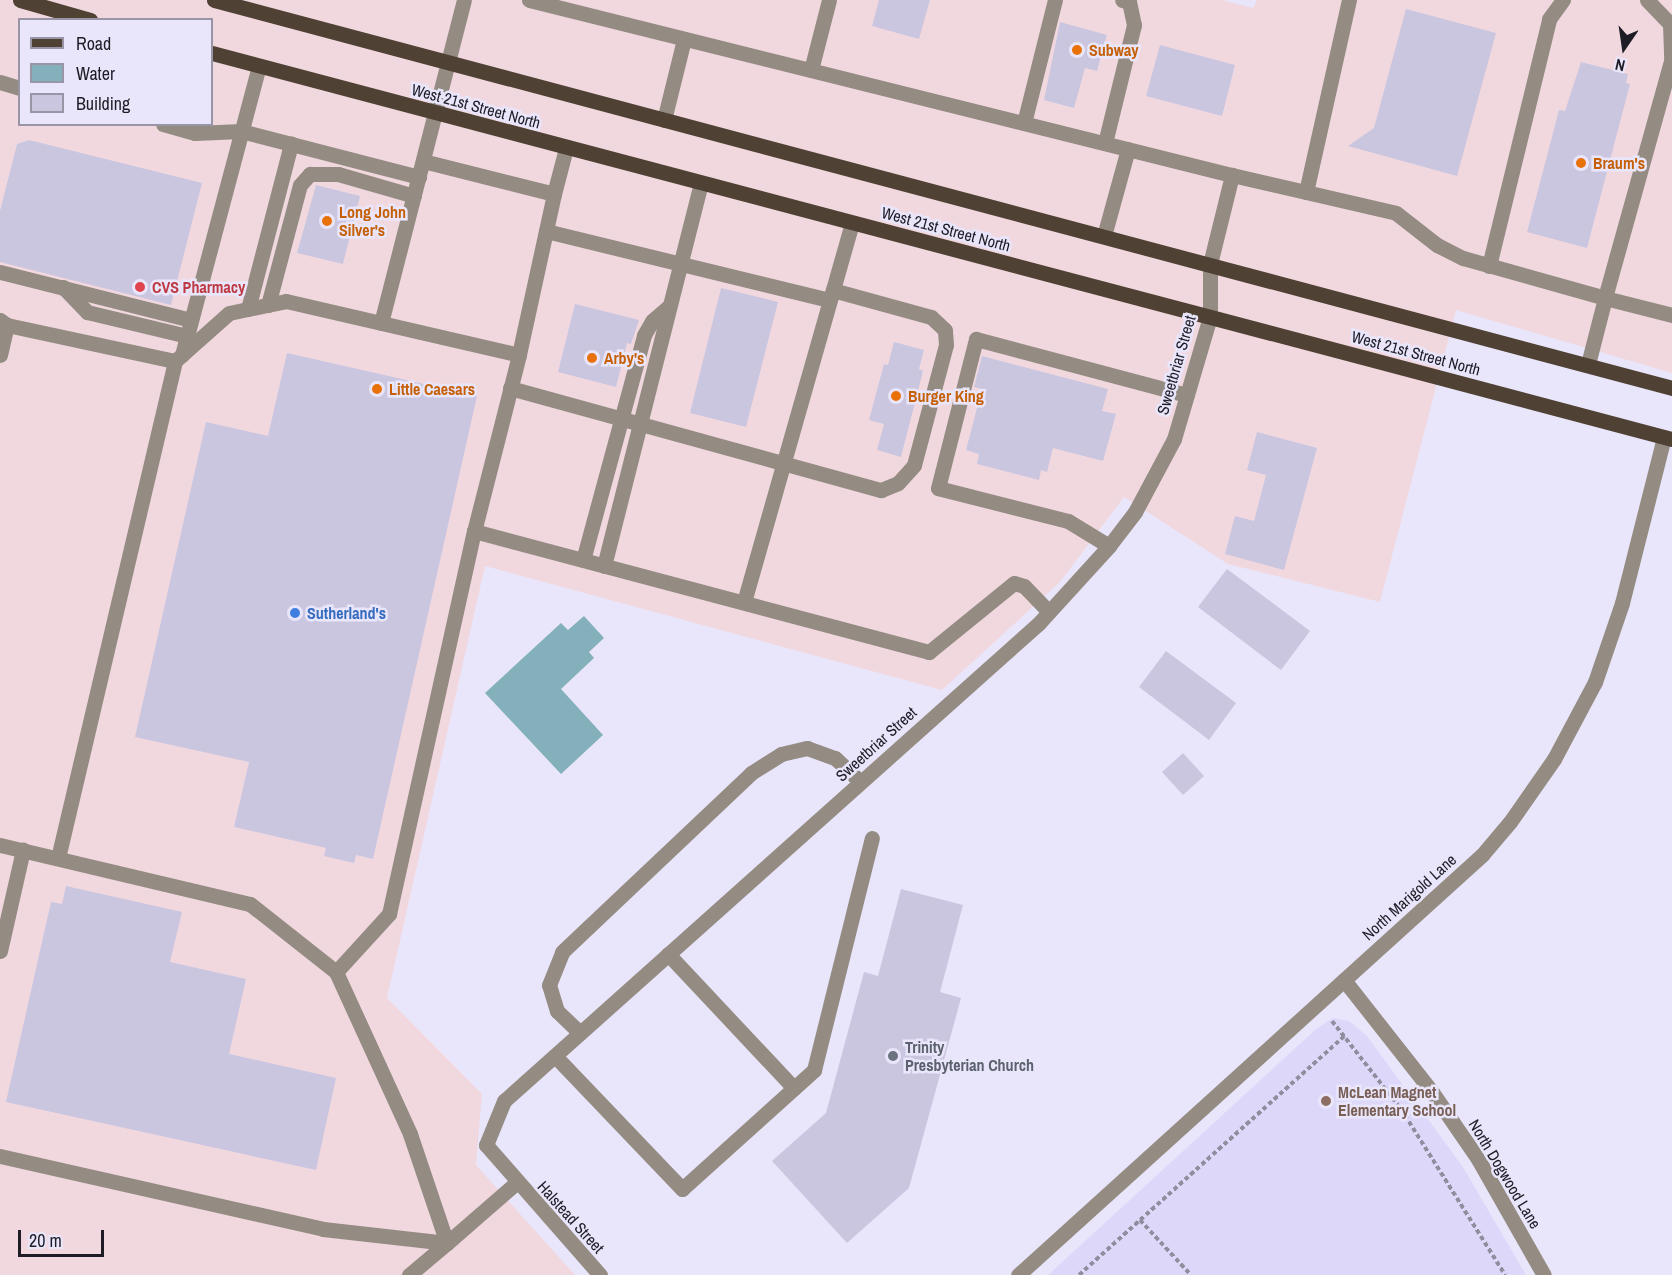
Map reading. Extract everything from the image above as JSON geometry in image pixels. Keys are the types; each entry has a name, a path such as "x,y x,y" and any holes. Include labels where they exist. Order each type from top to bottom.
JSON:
{"main road":[{"path":"20,0 83,18"},
{"name":"West 21st Street North","path":"214,0 230,2 448,63 1672,388"},
{"name":"West 21st Street North","path":"213,53 435,114 1668,438"}],"street":[{"path":"381,323 464,0"},
{"path":"529,0 1232,175 1396,213 1437,245 1489,266 1672,315"},
{"path":"811,70 829,0"},
{"path":"1024,123 1055,0"},
{"path":"1105,143 1134,25 1129,2 1122,0"},
{"path":"1306,192 1349,0"},
{"path":"1489,266 1549,19 1563,0"},
{"path":"1588,364 1671,61 1670,24 1647,0"},
{"path":"664,120 684,39"},
{"path":"58,858 178,358 192,320 259,66"},
{"path":"0,82 18,87"},
{"path":"170,126 195,133 241,131 419,177"},
{"path":"248,309 291,144"},
{"path":"336,972 389,914 474,531 519,356 566,148"},
{"path":"1104,236 1128,149"},
{"path":"423,161 554,194"},
{"path":"268,304 300,185 310,174 338,174 414,195"},
{"name":"Sweetbriar Street","path":"516,1183 486,1144 504,1101 1049,612 1109,546 1135,512 1174,439 1210,317 1210,264 1232,175"},
{"path":"604,566 701,184"},
{"path":"744,602 852,223"},
{"path":"510,388 622,417 639,424 783,465 881,490 898,483 914,465 946,345 945,330 931,317 680,264 546,231"},
{"path":"0,272 192,320"},
{"path":"63,287 87,312 187,336"},
{"path":"178,358 229,313 286,301 519,356"},
{"path":"583,560 644,335 652,321 669,306"},
{"path":"0,356 3,322 178,358"},
{"path":"1109,546 1068,521 938,488 976,339 1187,395"},
{"name":"North Marigold Lane","path":"1018,1275 1482,855 1510,822 1554,759 1590,691 1610,640 1668,438"},
{"path":"474,531 929,652 1014,583 1024,586 1049,612"},
{"path":"580,1033 557,1011 549,985 562,952 751,773 781,754 807,748 835,758 861,782"},
{"path":"555,1056 682,1189 814,1071 872,838"},
{"path":"0,845 250,904 336,972 410,1134 447,1243"},
{"path":"0,951 23,850"},
{"path":"668,954 794,1088"},
{"name":"North Dogwood Lane","path":"1344,980 1432,1092 1478,1159 1544,1275"},
{"path":"0,1156 323,1229 447,1243"},
{"path":"410,1275 516,1183"},
{"name":"Halstead Street","path":"516,1183 600,1275"}],"path":[{"path":"1318,1004 1401,1108 1505,1275"},
{"path":"1079,1275 1344,1035"},
{"path":"1140,1220 1191,1275"}],"shaded area":[{"path":"0,0 1222,0 1253,8 1257,0 1672,0 1672,373 1456,310 1380,602 1228,564 1124,497 1060,582 942,690 485,566 387,998 482,1094 476,1165 575,1275 0,1275"},
{"name":"McLean Magnet Elementary School","path":"1333,1018 1349,1021 1367,1036 1463,1167 1526,1275 1048,1275 1316,1029"}],"water":[{"path":"584,616 604,638 589,652 594,658 561,689 603,735 561,774 485,693 561,623 568,630"}],"building":[{"path":"879,0 930,0 919,39 872,26"},
{"path":"1406,9 1496,33 1457,176 1348,146 1374,128"},
{"name":"Subway","path":"1060,22 1107,35 1097,71 1085,68 1074,108 1044,100"},
{"path":"1160,45 1235,65 1222,116 1146,96"},
{"name":"Braum's","path":"1581,62 1628,74 1626,83 1630,84 1587,248 1527,232 1559,110 1565,111"},
{"name":"CVS Pharmacy","path":"29,140 202,183 171,305 0,262 0,211 17,144"},
{"name":"Long John Silver's","path":"316,185 360,196 343,264 297,253"},
{"path":"721,288 778,302 746,427 690,413"},
{"name":"Arby's","path":"575,304 639,320 631,344 627,343 616,387 558,372"},
{"name":"Burger King","path":"894,342 924,350 919,369 923,371 901,457 877,450 884,424 869,420 884,364 888,365"},
{"name":"Sutherland's","path":"287,353 477,396 373,859 356,855 354,863 324,856 326,848 234,827 249,762 135,737 206,422 268,436"},
{"path":"982,356 1108,389 1102,411 1116,414 1103,461 1053,448 1047,472 1041,470 1039,480 977,464 979,454 966,450 982,389 974,387"},
{"path":"1257,432 1317,448 1284,570 1225,554 1235,516 1254,521 1266,475 1247,470"},
{"path":"1227,569 1310,631 1281,670 1198,607"},
{"path":"1166,651 1236,703 1209,740 1139,687"},
{"path":"1183,753 1204,776 1183,795 1162,772"},
{"path":"66,886 182,912 170,962 246,979 229,1054 336,1078 316,1170 6,1102 51,902 62,904"},
{"name":"Trinity Presbyterian Church","path":"901,889 963,905 940,992 961,998 909,1188 847,1243 772,1161 826,1113 864,972 878,976"}],"place":[{"name":"Subway","path":"1077,50"},
{"name":"Braum's","path":"1581,163"},
{"name":"Long John Silver's","path":"327,221"},
{"name":"CVS Pharmacy","path":"140,287"},
{"name":"Arby's","path":"592,358"},
{"name":"Little Caesars","path":"377,389"},
{"name":"Burger King","path":"896,396"},
{"name":"Sutherland's","path":"295,613"},
{"name":"Trinity Presbyterian Church","path":"893,1056"},
{"name":"McLean Magnet Elementary School","path":"1326,1101"}]}
